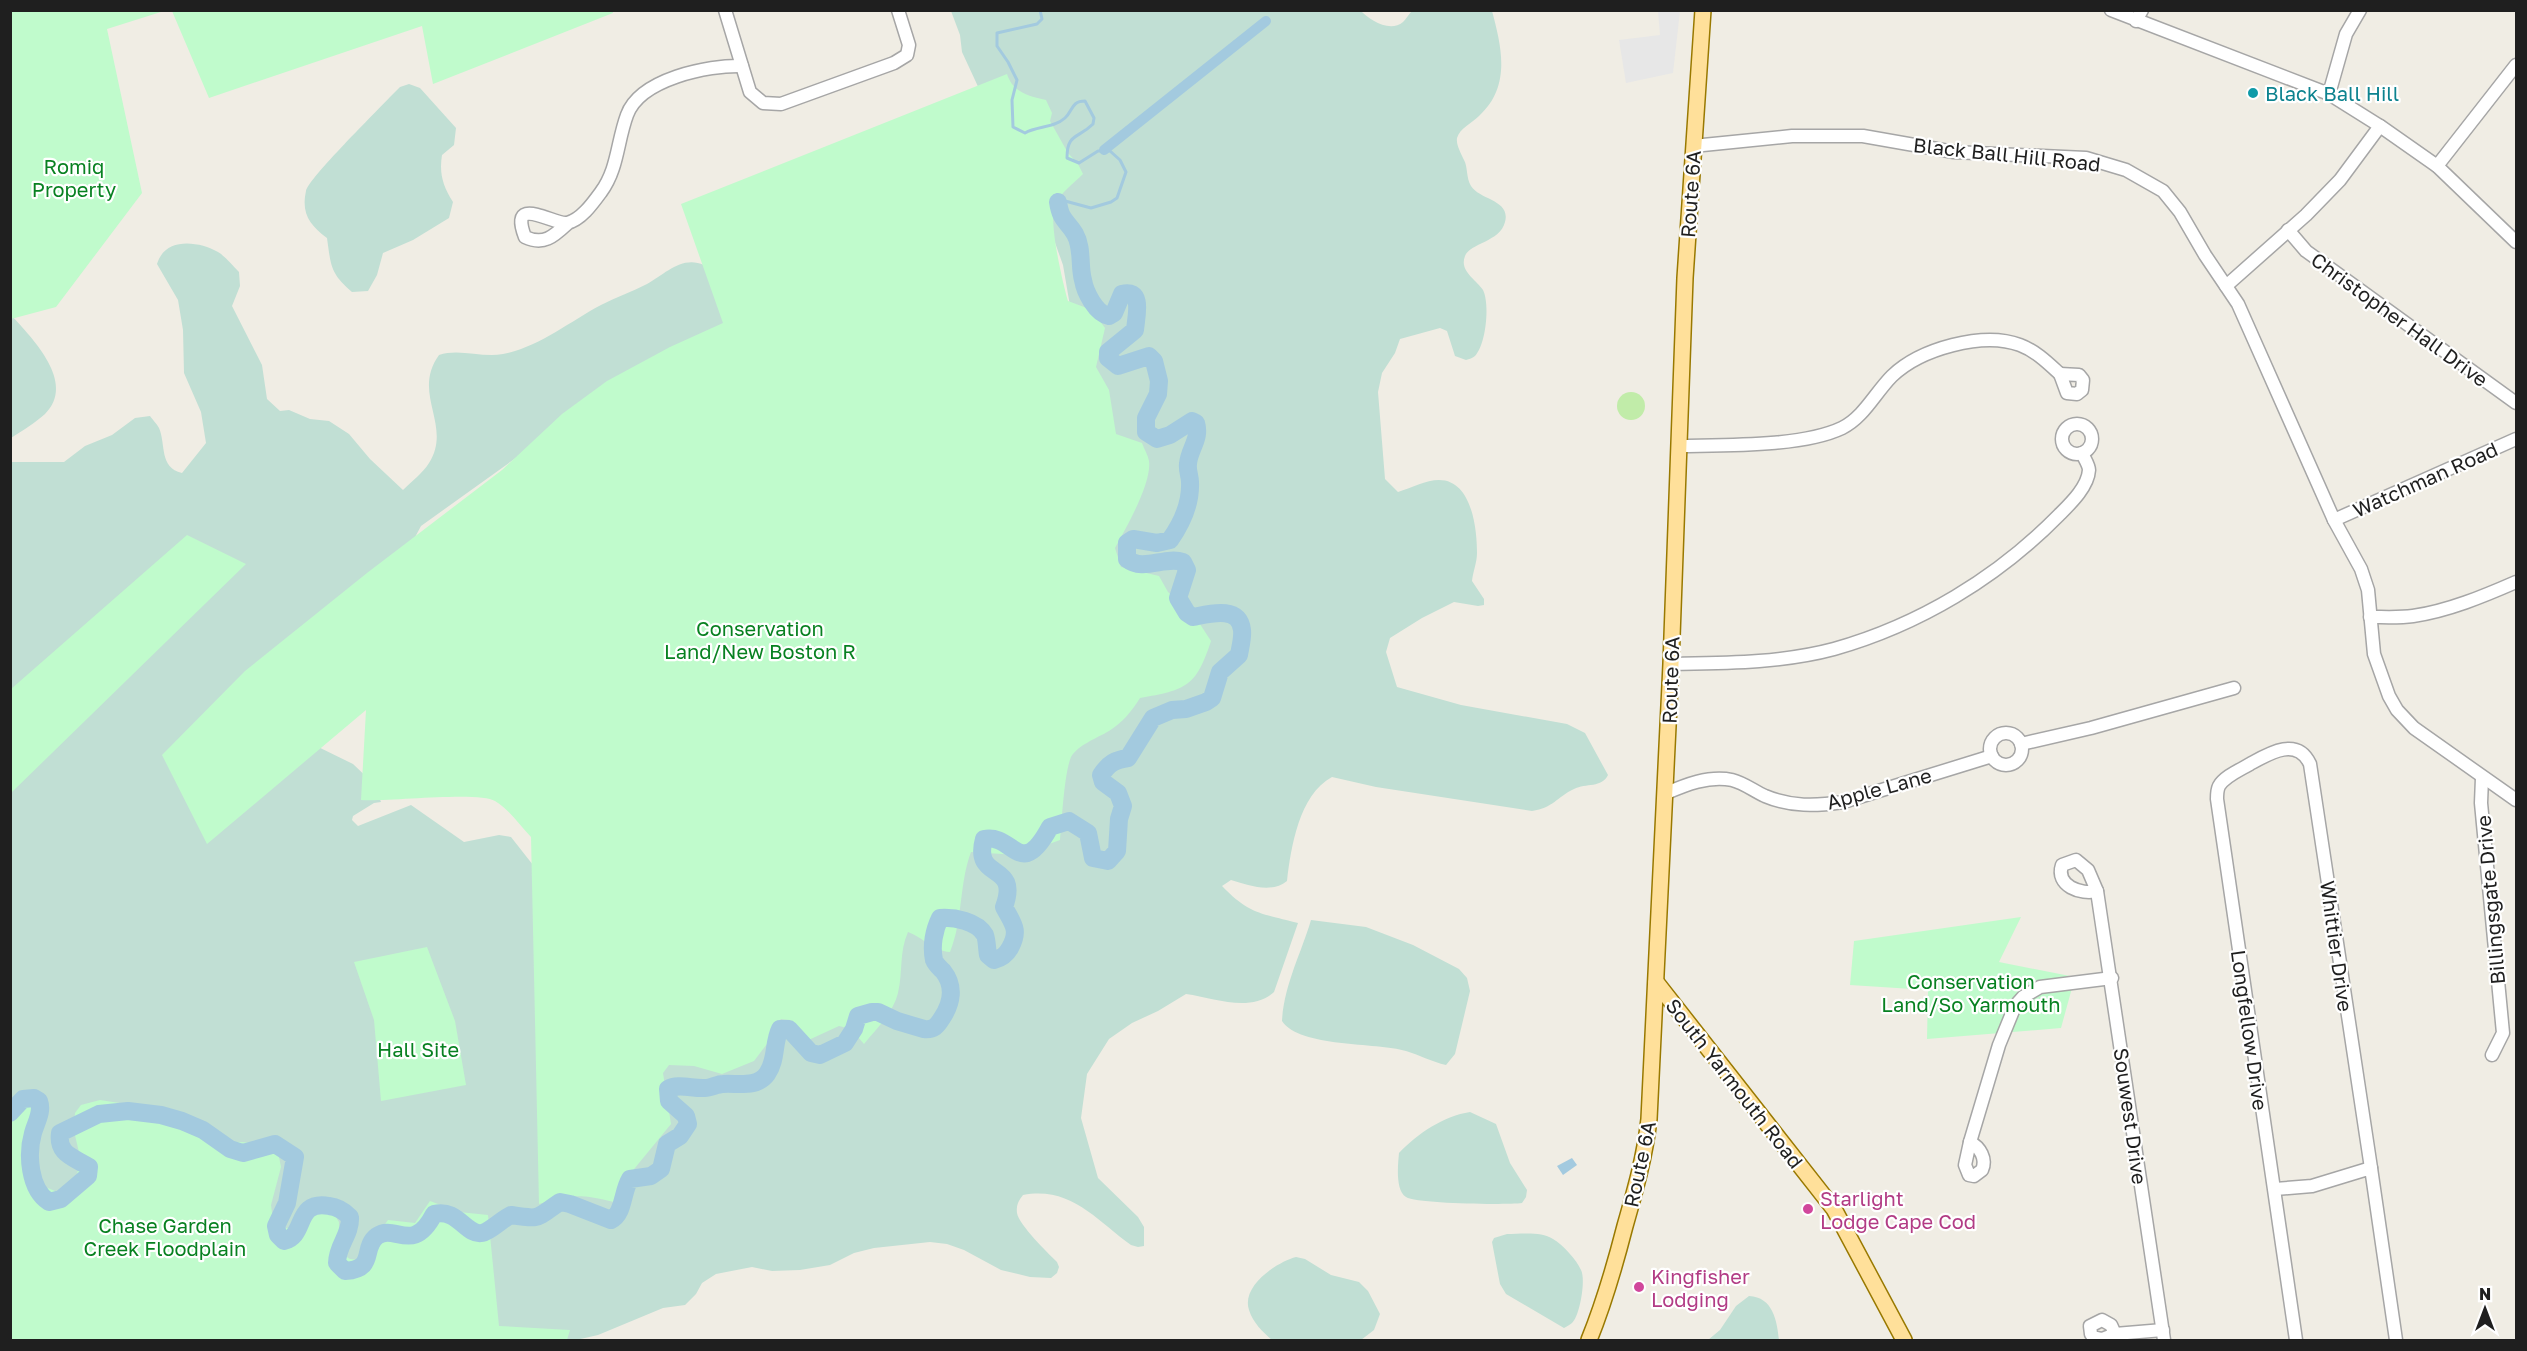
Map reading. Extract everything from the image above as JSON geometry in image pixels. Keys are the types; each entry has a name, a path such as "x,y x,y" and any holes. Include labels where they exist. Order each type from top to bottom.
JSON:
{"main road":[{"name":"Route 6A","path":"1589,1341 1612,1276 1645,1150 1652,1088 1680,446 1685,278 1703,10"},
{"name":"South Yarmouth Road","path":"1656,982 1834,1209 1904,1341"}],"street":[{"path":"726,10 750,92 763,103 774,105 812,93 898,60 907,54 909,45 898,10"},
{"path":"2111,10 2139,16 2329,94 2437,166 2517,242"},
{"path":"2329,94 2346,33 2360,10"},
{"path":"568,223 582,215 609,181 626,117 630,108 645,93 660,83 706,69 724,65 742,66"},
{"path":"2437,166 2517,65"},
{"path":"2226,286 2306,215 2340,180 2380,126"},
{"name":"Black Ball Hill Road","path":"1693,146 1792,136 1863,136 1954,152 2070,156 2102,161 2137,174 2163,190 2180,212 2238,304 2334,519 2364,575 2378,671 2397,710 2414,728 2482,778 2517,800"},
{"name":"Christopher Hall Drive","path":"2288,230 2306,251 2517,403"},
{"path":"1680,446 1804,438 1842,428 1857,418 1883,386 1910,362 1957,344 1992,340 2014,343 2042,358 2060,374"},
{"name":"Watchman Road","path":"2334,519 2517,439"},
{"path":"1671,664 1784,658 1833,649 1924,614 1983,580 2047,528 2071,503 2085,483 2089,471 2082,453"},
{"path":"2370,616 2400,617 2428,613 2486,595 2517,582"},
{"path":"1992,756 1993,741 2000,735 2010,734 2021,744 2091,728 2234,688"},
{"name":"Apple Lane","path":"1664,794 1689,784 1719,779 1740,783 1783,803 1822,805 1843,802 1992,756 2004,765 2015,763 2021,755 2021,744"},
{"name":"Whittier Drive","path":"2276,750 2288,749 2300,752 2306,756 2310,764 2396,1341"},
{"name":"Longfellow Drive","path":"2276,750 2223,781 2217,793 2244,993 2296,1341"},
{"name":"Billingsgate Drive","path":"2482,778 2481,803 2503,1033 2492,1055"},
{"name":"Souwest Drive","path":"2097,891 2112,978 2163,1335"},
{"path":"1970,1142 1999,1045 2015,1006 2023,997 2040,987 2112,978"},
{"path":"2275,1189 2312,1186 2371,1168"},
{"path":"2115,1335 2163,1335"}],"green space":[{"name":"Romiq Property","path":"11,10 164,11 107,29 142,193 56,307 11,319"},
{"path":"612,10 613,13 433,84 422,26 209,98 172,11"},
{"path":"1360,10 1369,18 1386,26 1398,25 1412,11 1492,11 1501,53 1500,80 1496,93 1489,105 1463,128 1457,138 1471,186 1475,191 1499,205 1506,215 1502,229 1468,252 1464,261 1466,270 1483,290 1485,296 1486,314 1482,343 1475,356 1466,360 1455,356 1447,331 1440,328 1400,339 1395,353 1382,373 1378,392 1385,479 1398,492 1434,480 1450,482 1459,488 1466,497 1474,519 1477,553 1472,581 1484,599 1484,605 1454,602 1390,638 1386,652 1397,687 1461,705 1567,724 1585,733 1608,775 1598,784 1574,789 1550,805 1532,811 1376,787 1332,777 1321,785 1304,809 1299,823 1294,838 1287,881 1267,888 1231,880 1222,886 1240,903 1257,912 1298,923 1274,992 1254,1002 1243,1003 1186,994 1132,1023 1109,1039 1087,1074 1081,1118 1098,1178 1138,1217 1144,1227 1144,1246 1131,1245 1082,1207 1069,1200 1040,1194 1023,1195 1018,1203 1017,1213 1028,1231 1057,1262 1059,1267 1057,1273 1051,1278 1030,1277 1001,1270 964,1250 947,1244 930,1242 874,1248 854,1253 830,1265 800,1270 772,1271 752,1267 716,1274 702,1283 696,1294 685,1305 663,1308 598,1335 576,1340 556,1338 11,1340 10,462 64,462 85,446 112,435 135,418 150,416 159,428 166,461 175,470 182,473 206,443 201,412 184,373 183,330 178,300 157,264 167,249 183,244 201,245 218,252 239,272 240,286 232,306 262,365 267,399 280,411 289,410 310,419 329,421 349,434 370,459 403,490 426,467 435,449 437,436 429,383 432,369 439,355 454,352 495,355 516,351 541,340 601,305 647,284 674,267 688,262 704,265 732,325 520,455 421,526 306,741 353,764 374,784 381,802 374,803 353,816 352,820 358,826 411,805 464,842 499,835 511,837 533,865 1075,335 1063,265 1044,212 962,52 960,35 951,11"},
{"name":"Conservation Land/New Boston R","path":"1007,74 1017,90 1046,100 1052,113 1050,121 1083,174 1060,197 1053,213 1057,253 1063,281 1068,301 1092,310 1105,328 1096,367 1109,390 1116,434 1142,443 1149,461 1149,470 1142,493 1115,548 1121,567 1159,576 1168,592 1196,618 1211,641 1206,656 1194,677 1187,684 1179,689 1140,698 1118,724 1074,753 1067,774 1060,840 1019,855 971,852 950,952 933,947 908,932 903,947 896,1000 884,1020 864,1044 851,1029 839,1026 802,1043 790,1020 781,1019 777,1023 773,1036 754,1061 722,1074 694,1066 669,1065 663,1073 671,1124 621,1185 614,1202 576,1196 539,1204 531,837 505,809 495,801 486,798 361,800 366,710 207,844 162,755 245,671 367,573 502,470 562,414 607,381 670,347 723,323 681,204"},
{"path":"409,84 420,88 456,128 454,145 442,155 441,162 443,180 453,202 449,218 413,240 383,253 377,275 368,291 352,292 335,274 327,238 308,218 305,206 306,191 358,129 400,87"},
{"path":"11,315 30,336 48,362 54,375 56,389 54,402 45,414 11,438"},
{"path":"1631,392 1641,396 1645,406 1641,416 1631,420 1621,416 1617,406 1621,396"},
{"path":"187,535 246,564 11,793 11,689"},
{"name":"Conservation Land/So Yarmouth","path":"2021,917 1999,962 2075,977 2061,1028 1927,1039 1928,990 1850,985 1854,941"},
{"path":"1311,920 1366,927 1413,945 1459,969 1467,978 1470,991 1455,1054 1446,1065 1393,1048 1340,1043 1305,1036 1291,1030 1282,1021 1289,982"},
{"name":"Hall Site","path":"427,947 455,1021 466,1085 381,1101 374,1020 354,962"},
{"name":"Chase Garden Creek Floodplain","path":"17,1100 31,1100 38,1107 34,1138 37,1180 43,1186 55,1191 64,1192 73,1186 81,1161 74,1131 75,1113 81,1105 100,1100 152,1108 185,1131 204,1140 257,1143 278,1152 281,1167 271,1205 274,1228 291,1228 305,1203 311,1198 326,1201 339,1222 339,1252 350,1259 359,1260 388,1220 415,1223 430,1201 459,1212 488,1215 499,1326 570,1330 567,1340 11,1340 10,1103"},
{"path":"1470,1112 1496,1124 1510,1163 1527,1190 1522,1203 1443,1203 1406,1197 1399,1183 1399,1153 1432,1126 1451,1117"},
{"path":"1507,1234 1548,1236 1561,1245 1576,1261 1582,1275 1580,1306 1575,1319 1564,1328 1506,1294 1500,1284 1492,1242 1494,1238"},
{"path":"1296,1257 1305,1259 1331,1275 1359,1282 1368,1291 1380,1314 1374,1330 1361,1340 1272,1340 1265,1334 1249,1310 1250,1292 1262,1276"},
{"path":"1749,1296 1757,1297 1769,1305 1777,1325 1779,1340 1708,1340 1720,1330 1736,1306"}],"shaded area":[{"path":"1658,11 1680,11 1673,73 1626,83 1619,40 1660,35"},
{"path":"1572,1158 1577,1165 1563,1175 1557,1166"}],"waterway":[{"path":"1040,10 1042,19 1037,24 997,33 997,46 1017,80 1012,100 1013,127 1025,133 1056,124 1065,118 1077,103 1085,101 1094,118 1093,124 1071,140 1067,158 1079,163 1098,151 1110,151 1120,160 1126,172 1117,198 1111,202 1091,208 1065,201 1058,202"},
{"path":"1104,150 1266,21"},
{"path":"10,1113 23,1099 34,1098 39,1101 40,1113 31,1141 30,1161 37,1189 49,1202 61,1199 88,1176 89,1167 67,1154 61,1146 60,1133 99,1114 128,1111 161,1115 203,1130 230,1149 243,1153 275,1144 295,1157 287,1203 276,1226 278,1235 284,1241 291,1238 310,1208 329,1206 341,1210 350,1217 337,1263 345,1271 355,1269 365,1262 372,1241 377,1236 384,1233 404,1236 419,1233 434,1214 442,1213 456,1218 476,1233 489,1230 511,1215 538,1216 560,1202 611,1220 621,1208 630,1179 651,1176 661,1169 667,1144 680,1136 688,1124 686,1116 669,1101 668,1089 681,1086 707,1088 721,1084 747,1084 758,1081 770,1069 780,1029 789,1029 811,1053 820,1055 845,1043 854,1029 858,1016 872,1012 878,1012 897,1021 924,1029 937,1025 945,1012 951,994 947,977 934,960 933,955 934,938 940,918 958,919 977,926 985,935 988,955 994,960 1007,953 1015,936 1014,927 1004,907 1008,893 1006,883 984,861 982,852 984,839 1003,842 1024,853 1031,851 1040,843 1050,827 1069,821 1088,833 1093,858 1108,861 1117,851 1119,819 1123,806 1118,793 1103,782 1101,775 1113,763 1128,758 1153,718 1172,710 1186,709 1212,698 1220,672 1239,655 1242,640 1240,622 1229,614 1215,613 1193,617 1187,613 1178,598 1187,570 1183,562 1140,564 1127,559 1127,543 1133,539 1157,543 1170,540 1178,527 1189,498 1188,464 1197,434 1196,423 1192,421 1170,435 1157,439 1146,432 1146,418 1158,394 1159,381 1154,361 1149,356 1118,366 1108,358 1108,352 1135,330 1136,299 1129,293 1122,294 1114,313 1109,316 1096,307 1084,285 1077,239 1063,217 1058,202"}],"place":[{"name":"Black Ball Hill","path":"2253,93"},
{"name":"Starlight Lodge Cape Cod","path":"1808,1209"},
{"name":"Kingfisher Lodging","path":"1639,1287"}]}
